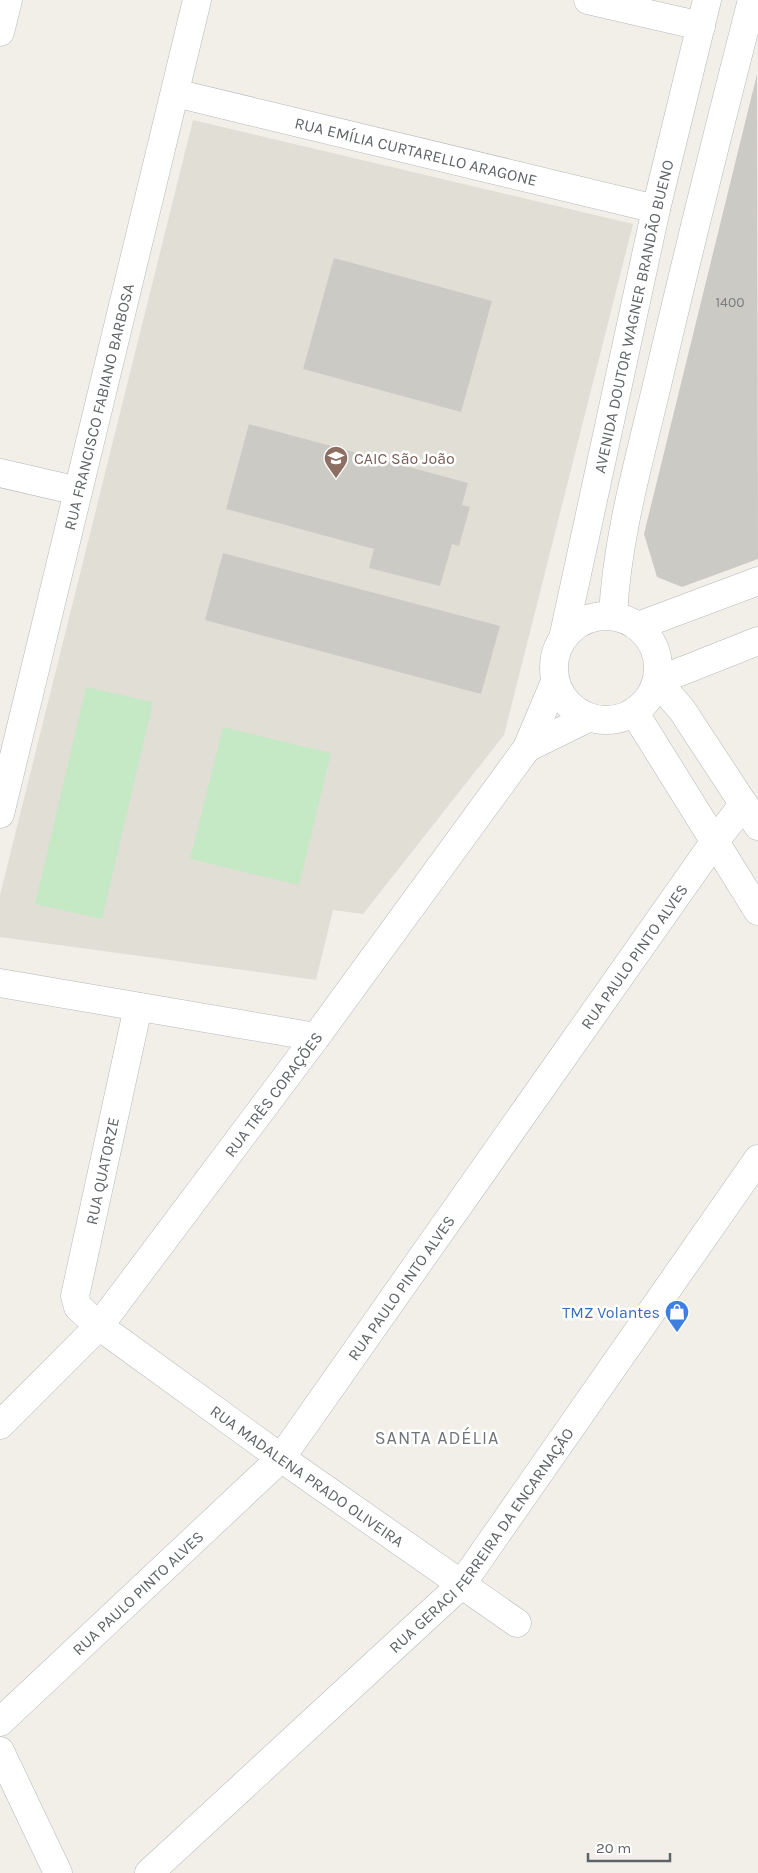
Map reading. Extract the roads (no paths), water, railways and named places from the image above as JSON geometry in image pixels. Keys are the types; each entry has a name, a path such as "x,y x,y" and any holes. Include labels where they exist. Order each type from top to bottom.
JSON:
{"street":[{"path":"0,32 8,0"},
{"name":"RUA FRANCISCO FABIANO BARBOSA","path":"0,814 197,0"},
{"path":"588,0 701,26"},
{"name":"AVENIDA DOUTOR WAGNER BRANDÃO BUENO","path":"564,634 656,209 707,0"},
{"path":"613,615 614,590 626,519 694,225 752,0"},
{"name":"RUA EMÍLIA CURTARELLO ARAGONE","path":"174,93 656,209"},
{"path":"0,473 78,491"},
{"path":"638,626 758,580"},
{"path":"613,615 638,626 652,641 658,661 657,681 649,699 634,712 620,719 603,721 588,718 567,704 554,684 553,659 564,634 586,618 613,615"},
{"path":"657,681 758,641"},
{"path":"657,681 682,710 751,815"},
{"name":"RUA TRÊS CORAÇÕES","path":"0,1425 99,1326 316,1037 527,748 554,684"},
{"path":"634,712 758,911"},
{"name":"RUA TRÊS CORAÇÕES","path":"527,748 588,718"},
{"name":"RUA PAULO PINTO ALVES","path":"0,1722 282,1458 715,841 751,815"},
{"path":"0,983 316,1037"},
{"name":"RUA QUATORZE","path":"99,1326 78,1307 75,1296 138,1007"},
{"name":"RUA GERACI FERREIRA DA ENCARNAÇÃO","path":"149,1873 461,1585 758,1158"},
{"name":"RUA MADALENA PRADO OLIVEIRA","path":"99,1326 282,1458 517,1623"},
{"path":"0,1751 58,1873"}],"place":[{"name":"CAIC São João","path":"336,479"},
{"name":"TMZ Volantes","path":"677,1333"}],"district":[{"name":"SANTA ADÉLIA","path":"437,1438"}]}
